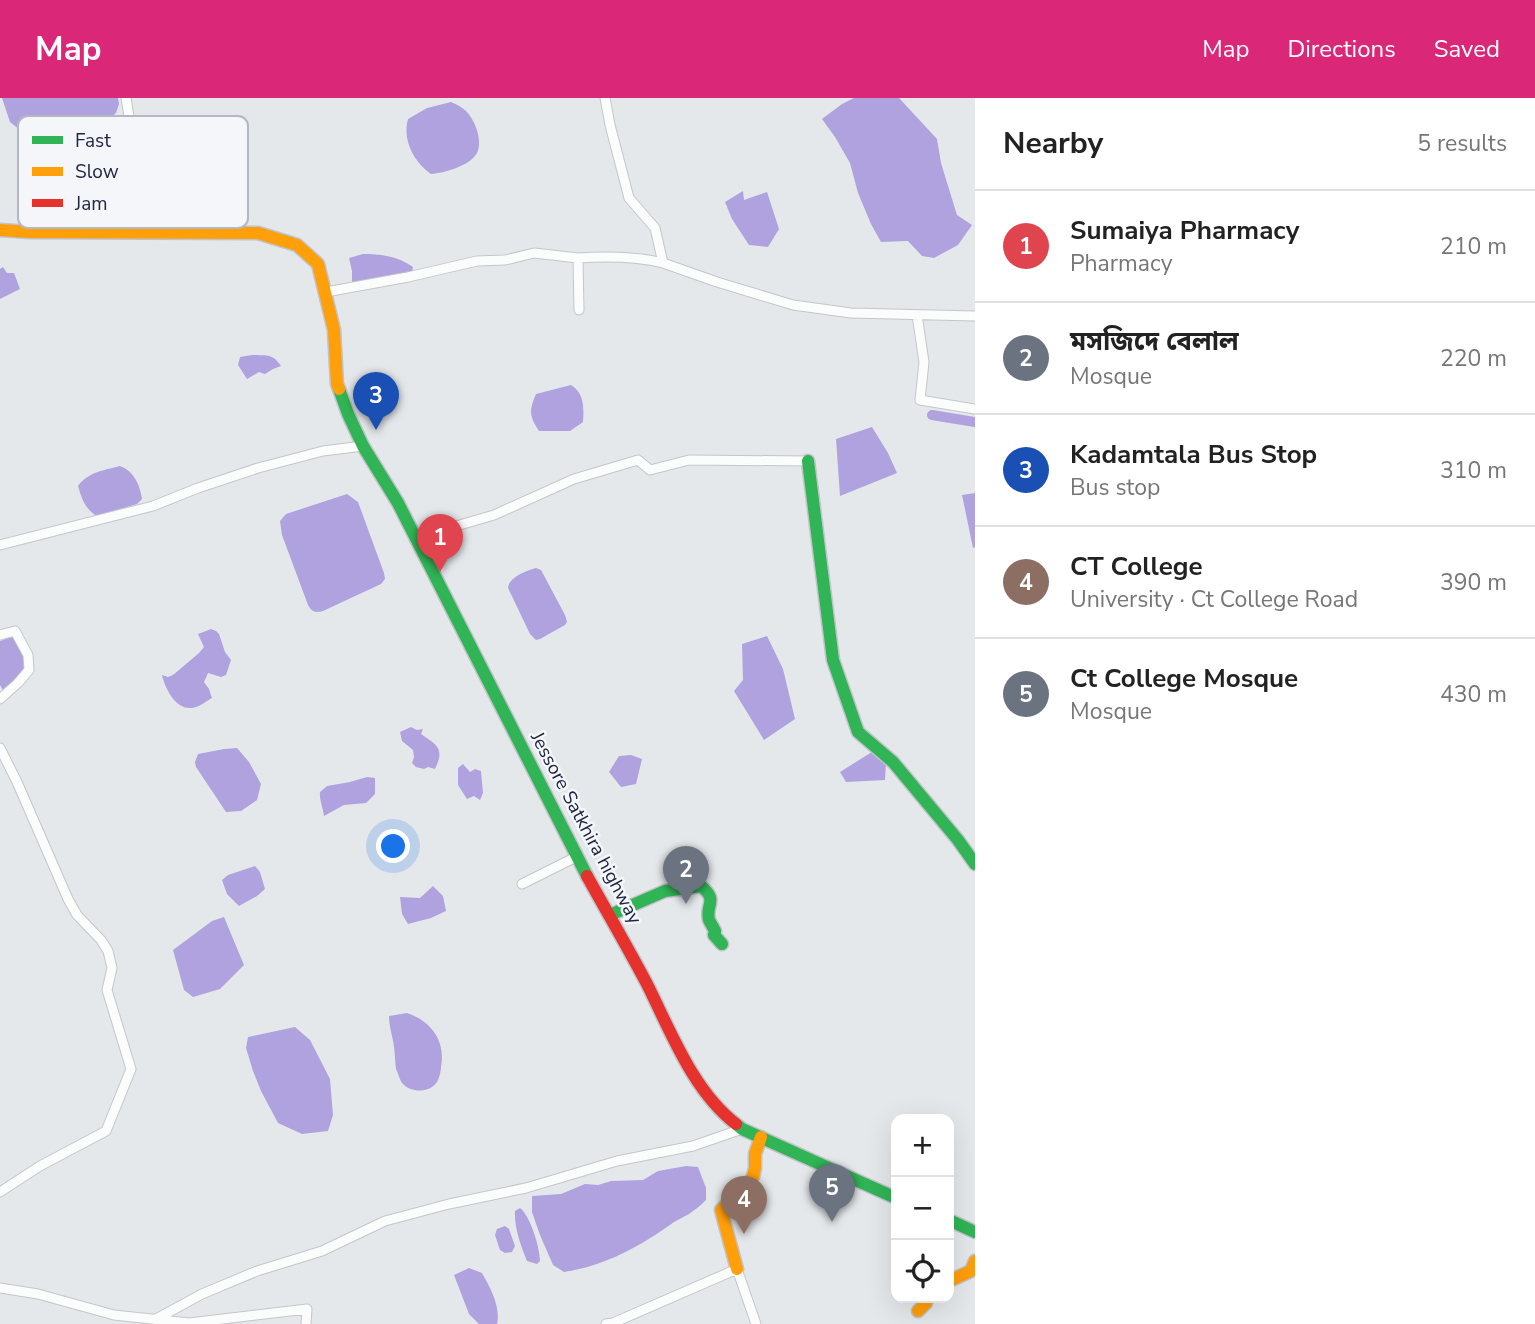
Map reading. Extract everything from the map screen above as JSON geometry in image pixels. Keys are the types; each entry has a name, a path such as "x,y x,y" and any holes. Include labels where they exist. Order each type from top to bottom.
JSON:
{"main road":[{"name":"Jessore Satkhira highway","path":"0,230 258,233 289,242 305,251 318,264 334,330 337,384 348,414 363,446 398,503 576,857 610,915 695,1078 723,1114 742,1129 891,1196"},
{"path":"808,461 833,660 858,732 893,762 975,864"},
{"path":"610,915 666,891 701,886 709,893 711,904 708,917 715,931 714,935 722,944"},
{"path":"737,1269 721,1210 746,1188 754,1175 755,1156 761,1137"},
{"path":"954,1222 975,1232"},
{"path":"954,1279 971,1271 975,1261"},
{"path":"918,1311 926,1303"}],"street":[{"path":"126,98 129,116"},
{"path":"605,98 629,198 655,228 663,263"},
{"path":"155,228 156,233"},
{"path":"326,292 477,261 505,260 534,253 578,258 650,260 793,305 851,313 975,316"},
{"path":"578,258 579,310"},
{"path":"917,315 924,362 920,400 975,409"},
{"path":"0,545 153,506 258,468 323,451 363,446"},
{"path":"415,538 494,515 574,479 638,460 650,470 689,460 808,461"},
{"path":"0,635 15,631 28,655 29,670 0,699"},
{"path":"0,748 68,899 77,915 108,951 112,968 107,990 131,1069 106,1131 40,1166 0,1192"},
{"path":"522,884 576,857"},
{"path":"157,1322 202,1294 257,1271 322,1251 384,1221 526,1188 617,1161 693,1146 742,1129"},
{"path":"606,1324 737,1269 756,1324"},
{"path":"0,1289 38,1294 114,1315 157,1322 189,1323 307,1309 306,1324"}],"shaded area":[{"path":"2,98 118,98 119,104 112,116 18,116 18,128 10,122"},
{"path":"854,98 899,98 937,139 941,163 957,215 972,225 958,245 934,258 922,256 908,241 881,242 858,193 850,163 822,119"},
{"path":"451,102 464,110 472,120 479,136 479,148 469,162 431,174 419,163 411,150 407,135 408,119 427,108"},
{"path":"743,191 744,200 767,192 779,229 768,247 749,245 732,219 725,202"},
{"path":"363,254 395,258 413,267 412,272 352,286 349,258"},
{"path":"3,267 7,273 14,273 20,289 0,299 0,269"},
{"path":"240,357 272,357 281,366 265,374 259,372 247,379 238,365"},
{"path":"571,385 581,396 583,422 570,431 539,431 531,413 536,394"},
{"path":"872,427 897,473 840,496 836,439"},
{"path":"120,466 129,471 135,479 142,499 137,504 97,516 87,507 78,486 92,475"},
{"path":"975,493 975,547 973,548 962,495"},
{"path":"347,494 358,502 385,579 381,584 323,611 314,611 308,605 282,535 280,521 286,514"},
{"path":"536,568 541,570 567,622 536,640 530,634 508,588 515,578"},
{"path":"211,629 219,634 231,660 226,675 221,677 208,673 204,682 212,698 196,707 185,707 172,697 162,675 173,675 199,653 204,647 198,634"},
{"path":"767,636 783,669 795,719 764,740 734,691 743,680 742,644"},
{"path":"12,637 17,640 26,664 20,680 4,692 0,685 0,641"},
{"path":"411,727 423,729 421,734 438,748 439,756 435,769 416,767 412,763 413,750 402,741 400,732"},
{"path":"237,748 249,762 261,784 257,800 241,811 226,812 195,762 198,754"},
{"path":"875,750 886,763 885,780 846,782 840,772"},
{"path":"631,755 642,759 636,784 621,787 609,772 619,756"},
{"path":"463,764 470,772 475,769 481,771 483,793 480,800 474,796 467,799 458,785 458,768"},
{"path":"367,777 375,778 375,794 366,803 344,805 324,816 320,792 327,786"},
{"path":"255,866 260,872 265,889 239,906 227,894 222,880 228,875"},
{"path":"433,886 443,896 446,911 408,924 402,914 400,897 420,898"},
{"path":"224,917 244,965 220,989 193,997 184,990 173,950 212,921"},
{"path":"407,1013 430,1027 441,1049 441,1071 437,1082 425,1090 406,1087 396,1069 389,1016"},
{"path":"295,1027 310,1040 330,1079 333,1115 328,1131 302,1134 278,1123 253,1071 246,1048 248,1037"},
{"path":"686,1166 698,1167 706,1188 706,1200 693,1211 636,1247 608,1260 564,1272 553,1265 532,1212 532,1196 561,1194 585,1184 643,1180 658,1171"},
{"path":"520,1208 531,1224 536,1240 540,1255 537,1264 527,1261 518,1237 515,1211"},
{"path":"505,1226 509,1229 515,1246 512,1252 505,1253 500,1250 495,1235 497,1229"},
{"path":"469,1268 482,1273 488,1284 496,1304 497,1324 479,1324 469,1314 454,1275"}],"waterway":[{"path":"932,415 975,422"}],"traffic: fast":[{"path":"339,389 363,446 398,503 587,876"},
{"path":"808,461 833,660 858,732 893,762 975,864"},
{"path":"610,915 665,891 701,886 709,895 709,920 715,931 714,935 722,944"},
{"path":"736,1124 891,1196"},
{"path":"954,1222 975,1232"}],"traffic: slow":[{"path":"0,230 258,233 297,245 318,264 334,330 339,389"},
{"path":"737,1269 721,1210 753,1177 755,1154 761,1137"},
{"path":"954,1279 971,1271 975,1261"},
{"path":"918,1311 926,1303"}],"traffic: jam":[{"path":"587,876 640,970 684,1060 707,1095 736,1124"}],"place":[{"name":"Kadamtala Bus Stop","path":"376,430"},
{"name":"Sumaiya Pharmacy","path":"440,572"},
{"name":"মসজিদে বেলাল","path":"686,904"},
{"name":"Ct College Mosque","path":"832,1222"},
{"name":"CT College","path":"744,1234"}]}
